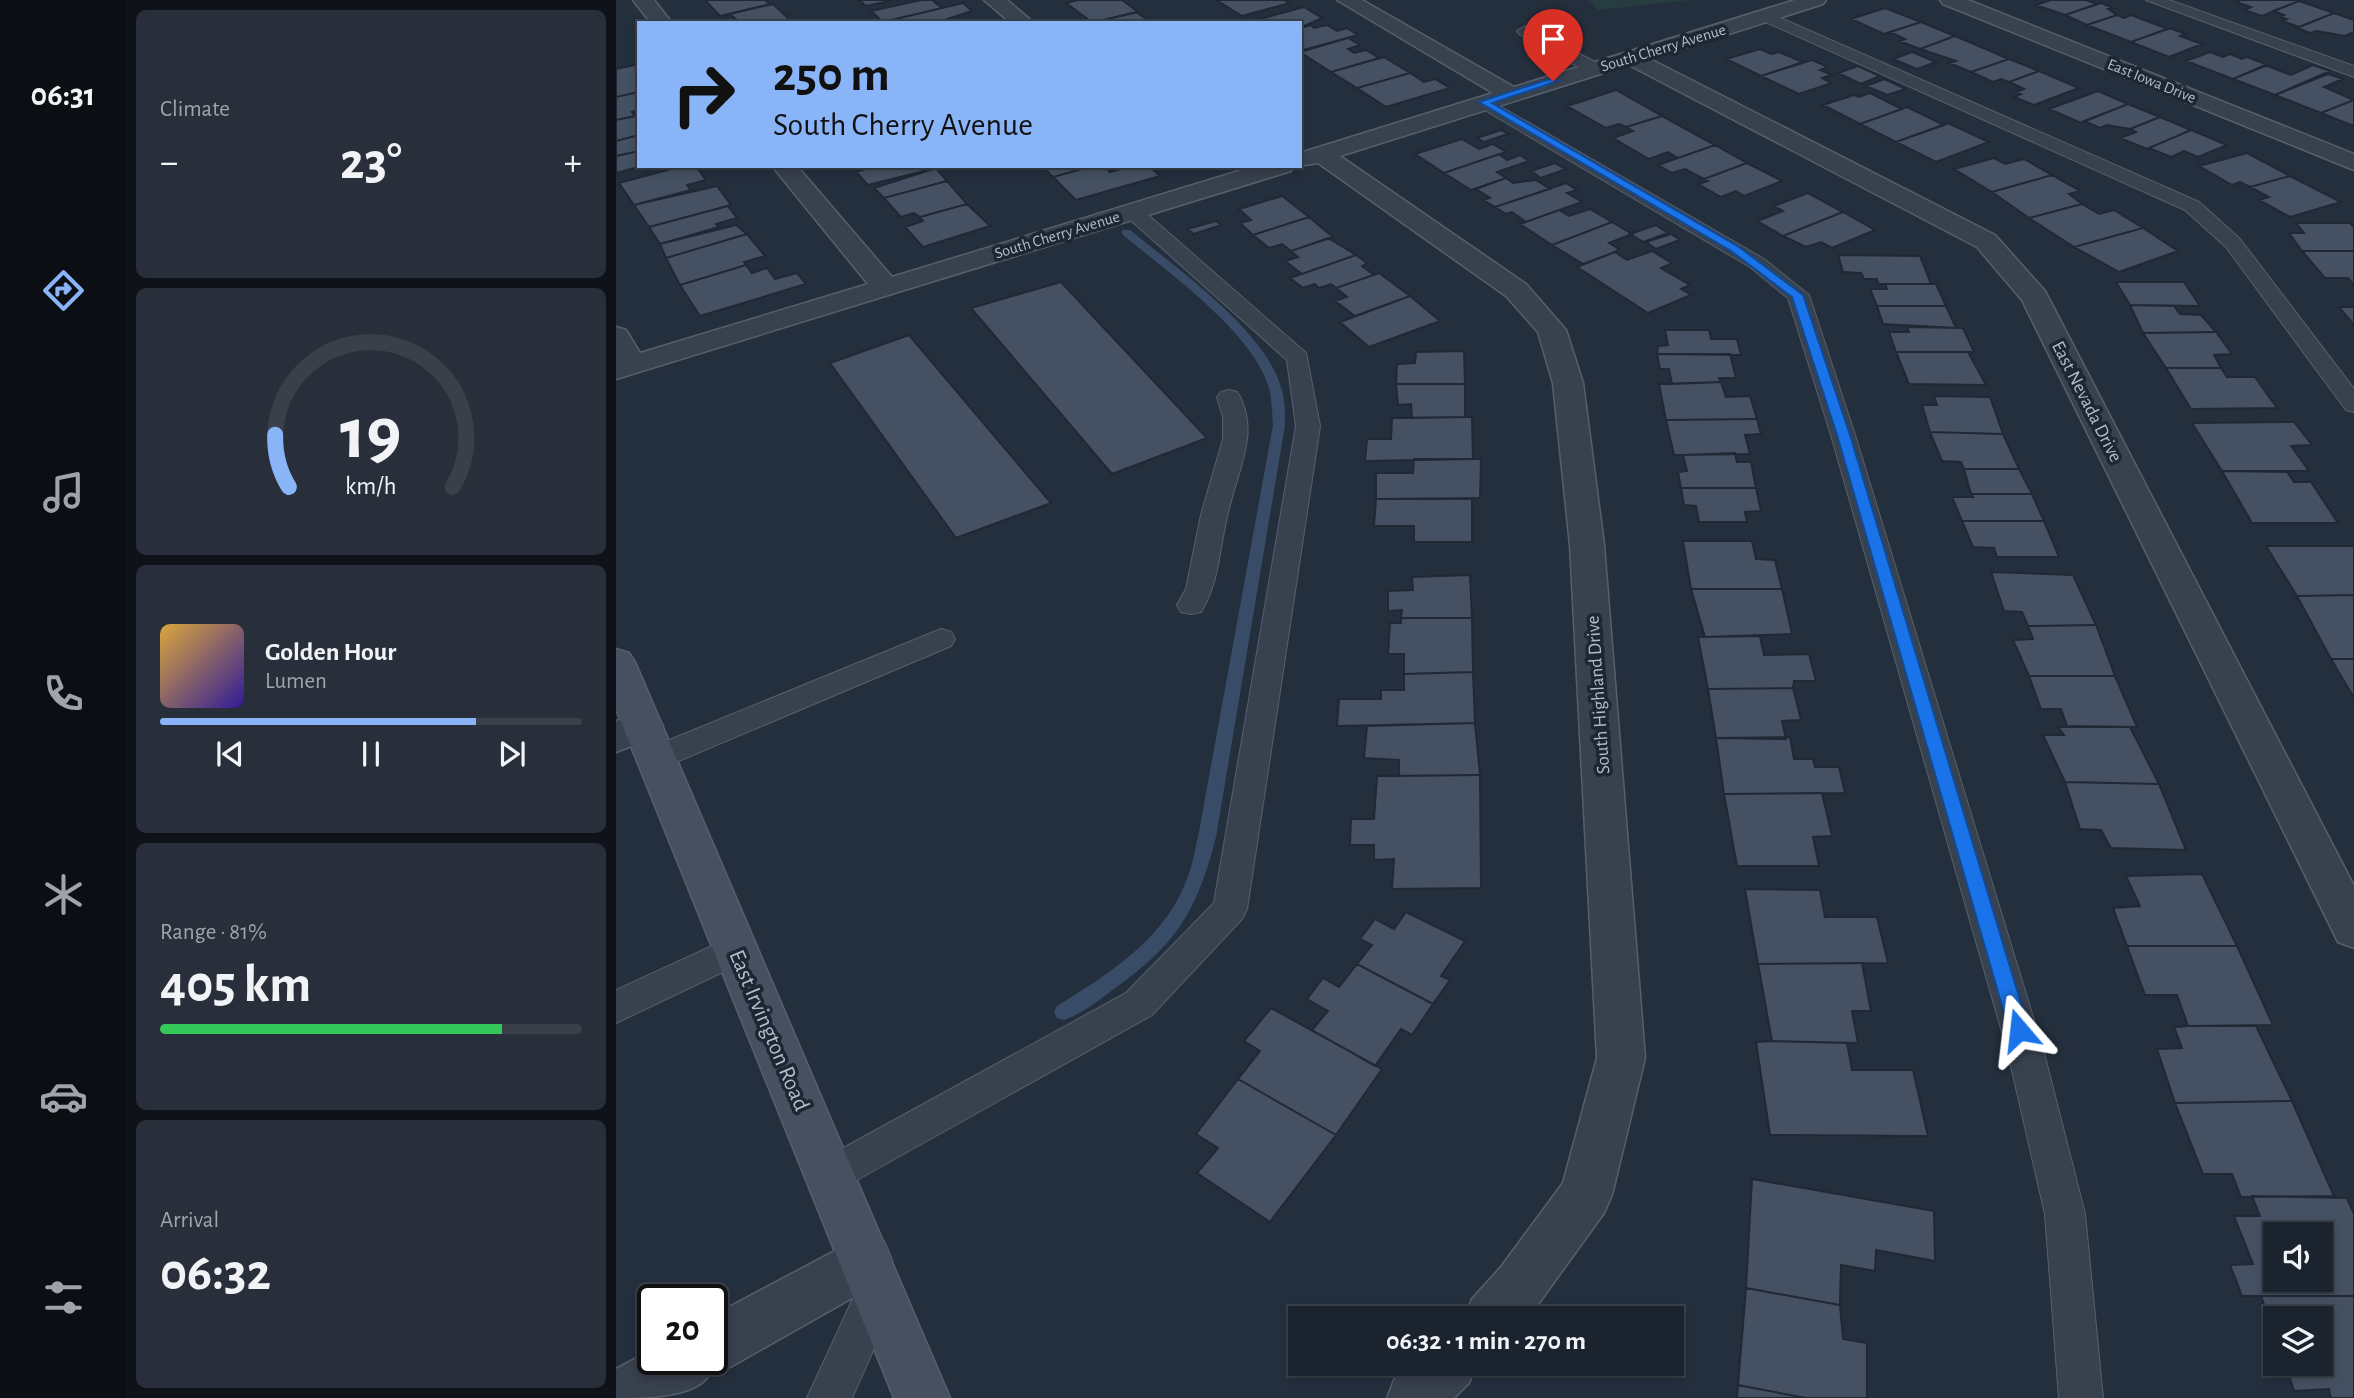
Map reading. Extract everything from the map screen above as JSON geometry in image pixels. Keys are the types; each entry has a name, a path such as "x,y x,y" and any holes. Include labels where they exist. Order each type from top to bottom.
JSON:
{"main road":[{"name":"East Irvington Road","path":"616,662 638,740 736,950 922,1398"}],"street":[{"path":"643,0 661,21"},
{"path":"994,0 1021,21"},
{"path":"1347,0 1497,98"},
{"name":"South Cherry Avenue","path":"1311,158 1816,0"},
{"name":"East Iowa Drive","path":"1950,0 2354,163"},
{"name":"East Nevada Drive","path":"1630,57 1986,242 2035,297 2354,929"},
{"name":"South Highland Drive","path":"1311,158 1516,290 1552,330 1569,383 1587,545 1621,1059 1586,1195 1520,1286 1502,1306"},
{"path":"786,168 885,286"},
{"name":"South Cherry Avenue","path":"624,368 1132,211 1219,174 1266,168"},
{"path":"616,336 624,368"},
{"path":"728,1339 872,1276"},
{"path":"620,1398 661,1375"},
{"path":"1415,1398 1436,1376"}],"lane":[{"path":"2154,0 2354,72"},
{"path":"1765,16 2192,206 2233,243 2354,405"},
{"path":"1525,32 1593,68"},
{"path":"1497,98 1735,249 1798,295 1843,435 2026,1053 2065,1214 2081,1398"},
{"path":"831,1176 1139,1004 1230,909 1308,426 1298,358 1132,211"},
{"path":"1191,605 1200,589 1214,515 1235,439 1235,417 1228,397"},
{"path":"638,740 941,639"},
{"path":"616,1007 736,950"},
{"path":"829,1398 872,1276"}],"green space":[{"path":"1589,0 1690,0 1598,10"}],"building":[{"path":"705,0 765,0 770,4 720,16"},
{"path":"859,0 894,0 866,6"},
{"path":"921,0 932,0 942,8 887,21 882,21 871,11"},
{"path":"1078,0 1122,0 1138,12 1099,21 1089,20 1066,3"},
{"path":"1216,0 1284,0 1290,3 1242,16"},
{"path":"2051,0 2086,0 2097,4 2065,15 2036,5"},
{"path":"2299,1 2262,16 2244,10 2251,7 2236,2"},
{"path":"2299,1 2334,13 2299,27 2282,21 2287,19 2280,17 2284,15 2273,11"},
{"path":"963,3 972,11 941,21 887,21"},
{"path":"2101,3 2114,8 2108,9 2117,15 2087,25 2065,15"},
{"path":"773,4 791,21 733,21 737,20 730,14"},
{"path":"1304,7 1322,18 1302,27 1302,21 1252,21"},
{"path":"1885,8 1921,22 1884,34 1851,19"},
{"path":"1136,12 1149,21 1099,21"},
{"path":"2334,13 2354,20 2354,32 2345,36 2317,31 2310,33 2297,28"},
{"path":"2117,15 2124,18 2131,15 2168,29 2131,42 2087,25"},
{"path":"1921,22 1955,36 1920,49 1899,41 1905,39 1890,32"},
{"path":"1327,25 1337,31 1347,28 1358,35 1302,50 1302,27"},
{"path":"2169,28 2186,34 2180,36 2202,44 2169,57 2131,42"},
{"path":"1955,36 2009,59 1971,72 1949,63 1956,61 1920,49"},
{"path":"1348,38 1360,45 1348,49 1354,53 1366,50 1379,58 1331,72 1302,51"},
{"path":"1760,49 1771,54 1779,52 1803,62 1761,76 1726,59"},
{"path":"1912,52 1936,62 1917,69 1893,59"},
{"path":"2210,52 2223,57 2230,54 2242,59 2247,57 2268,65 2233,79 2186,61"},
{"path":"1384,57 1410,73 1357,88 1331,72"},
{"path":"2009,59 2039,71 2009,82 2001,79 1993,82 1971,72"},
{"path":"1812,60 1828,67 1820,70 1832,75 1822,78 1832,83 1799,94 1761,76"},
{"path":"637,64 637,92 616,97 616,69"},
{"path":"2265,65 2291,75 2313,65 2330,71 2275,95 2233,79"},
{"path":"1858,66 1880,76 1861,84 1838,73"},
{"path":"2039,71 2079,88 2034,105 2014,97 2021,94 2016,92 2024,89 2009,82"},
{"path":"1410,73 1424,82 1435,79 1450,88 1386,107 1357,88"},
{"path":"2328,74 2343,79 2324,87 2354,100 2321,113 2275,95"},
{"path":"1884,79 1906,89 1887,95 1866,86"},
{"path":"1616,90 1662,116 1626,127 1619,124 1606,128 1567,106"},
{"path":"2098,91 2128,104 2081,123 2049,109"},
{"path":"637,92 637,111 632,112 635,116 616,120 616,97"},
{"path":"1870,93 1902,109 1860,124 1823,105 1854,95 1859,97"},
{"path":"2354,100 2354,126 2321,113"},
{"path":"2128,104 2160,117 2130,129 2107,125 2100,128 2084,121"},
{"path":"1907,107 1944,125 1896,142 1860,124"},
{"path":"635,116 637,136 616,141 616,120"},
{"path":"1662,116 1715,145 1678,158 1668,152 1649,159 1613,138 1633,131 1626,127"},
{"path":"2160,117 2191,130 2147,149 2120,138 2136,132 2130,129"},
{"path":"1948,123 1989,142 1936,162 1896,142"},
{"path":"1501,130 1508,134 1484,142 1477,138"},
{"path":"2191,130 2227,145 2198,157 2184,151 2171,157 2149,148"},
{"path":"637,136 637,151 616,156 616,141"},
{"path":"1462,139 1479,149 1493,144 1506,152 1444,173 1415,154"},
{"path":"1715,145 1747,163 1704,179 1685,169 1672,173 1658,165"},
{"path":"637,151 637,168 616,173 616,156"},
{"path":"2247,153 2290,176 2250,187 2240,182 2232,185 2199,166"},
{"path":"1499,154 1507,160 1520,155 1529,161 1497,172 1506,178 1471,190 1444,173"},
{"path":"1994,158 2005,164 2024,159 2052,175 1992,192 1954,169"},
{"path":"1555,163 1566,169 1541,178 1531,171"},
{"path":"1747,163 1782,181 1744,196 1736,191 1721,197 1698,184 1708,181 1704,179"},
{"path":"675,168 697,168 706,180 687,185 691,190 634,205 619,183"},
{"path":"869,168 936,168 868,185 856,172"},
{"path":"936,168 947,181 884,198 874,188"},
{"path":"1044,168 1086,168 1053,177"},
{"path":"1086,168 1106,168 1110,172 1125,168 1151,168 1160,176 1076,200 1053,177"},
{"path":"2052,175 2080,191 2069,194 2082,204 2029,218 1992,192"},
{"path":"2290,176 2341,202 2290,217 2259,200 2269,197 2250,187"},
{"path":"1506,178 1513,183 1536,180 1550,189 1495,207 1483,200 1490,198 1476,189"},
{"path":"947,181 967,204 920,217 914,213 901,217 884,198"},
{"path":"1566,183 1577,190 1567,193 1582,202 1526,222 1512,212 1506,214 1495,207"},
{"path":"717,186 731,205 649,227 634,205"},
{"path":"1808,193 1843,212 1783,236 1757,221 1783,211 1774,206"},
{"path":"1282,196 1309,217 1253,235 1240,223 1251,220 1239,209"},
{"path":"967,204 990,226 923,247 905,227 923,221 920,217"},
{"path":"2082,204 2099,214 2114,210 2143,228 2074,247 2029,218"},
{"path":"728,206 737,218 716,224 719,227 660,244 649,227"},
{"path":"1590,209 1612,222 1552,245 1520,224 1559,210 1569,216"},
{"path":"1843,212 1875,230 1832,248 1821,242 1806,247 1783,236"},
{"path":"1309,217 1333,237 1291,251 1282,244 1269,248 1253,235"},
{"path":"1216,221 1221,225 1194,234 1187,229"},
{"path":"1612,222 1632,234 1609,243 1619,249 1615,252 1583,264 1552,245"},
{"path":"2296,223 2350,223 2354,227 2354,251 2302,251 2289,233 2304,233"},
{"path":"736,225 747,234 666,258 660,244"},
{"path":"1656,225 1668,233 1643,242 1630,234"},
{"path":"2143,228 2178,251 2119,272 2074,247"},
{"path":"747,234 765,256 744,262 746,265 680,285 666,258"},
{"path":"1671,234 1680,240 1656,249 1646,242"},
{"path":"1328,238 1356,255 1302,274 1285,261 1298,257 1291,251"},
{"path":"1652,251 1672,263 1661,268 1690,285 1681,289 1691,295 1648,313 1577,267 1615,252 1627,260"},
{"path":"2302,251 2354,251 2354,285 2348,278 2325,278"},
{"path":"1356,255 1367,263 1362,266 1374,275 1336,288 1331,284 1319,288 1315,284 1303,288 1290,278"},
{"path":"1838,255 1920,256 1931,284 1878,284 1877,279 1864,279 1861,273 1843,272"},
{"path":"746,265 752,273 767,268 775,279 797,273 806,284 700,316 680,285"},
{"path":"1379,273 1410,296 1355,316 1335,301 1347,297 1336,288"},
{"path":"1061,282 1207,438 1112,474 971,308"},
{"path":"2116,282 2184,282 2200,306 2130,305"},
{"path":"1885,284 1936,284 1946,306 1877,306 1870,289 1887,289"},
{"path":"1410,296 1440,321 1369,347 1340,322"},
{"path":"2130,305 2174,306 2180,314 2201,315 2216,332 2143,333"},
{"path":"1877,306 1946,306 1956,328 1883,324"},
{"path":"2339,307 2354,307 2354,325"},
{"path":"1907,327 1963,328 1974,352 1896,352 1889,332 1909,332"},
{"path":"1665,330 1709,330 1711,339 1737,339 1741,355 1657,354 1658,346 1668,345"},
{"path":"2216,332 2232,354 2214,355 2221,368 2166,368 2143,333"},
{"path":"909,335 1051,503 956,538 830,363"},
{"path":"1464,351 1465,384 1396,384 1397,364 1415,363 1416,352"},
{"path":"1896,352 1968,352 1986,385 1909,384"},
{"path":"1657,354 1730,354 1736,378 1719,378 1721,382 1672,384 1669,369 1660,369"},
{"path":"2166,368 2221,368 2227,377 2255,377 2277,408 2191,409"},
{"path":"1721,382 1726,397 1750,396 1757,419 1666,420 1659,384"},
{"path":"1396,384 1465,384 1465,417 1412,418 1411,404 1398,405"},
{"path":"1934,396 1990,397 2003,434 1930,432 1922,405 1937,405"},
{"path":"1472,417 1473,459 1365,461 1367,439 1391,439 1392,418"},
{"path":"1757,419 1761,434 1745,435 1750,454 1674,455 1666,420"},
{"path":"2294,422 2312,445 2291,446 2309,471 2222,471 2192,423"},
{"path":"1930,432 2003,434 2019,469 1964,469 1961,462 1942,461"},
{"path":"1735,453 1737,462 1751,462 1756,488 1681,488 1678,472 1687,471 1683,455"},
{"path":"1414,459 1481,459 1480,498 1376,499 1376,473 1413,473"},
{"path":"1964,469 2019,469 2032,494 1971,494"},
{"path":"2222,471 2287,472 2294,482 2311,482 2338,523 2252,523"},
{"path":"1681,488 1756,488 1761,511 1745,512 1747,522 1699,522 1696,506 1684,505"},
{"path":"1971,494 2032,494 2044,521 1962,521 1952,497 1973,497"},
{"path":"1376,499 1472,499 1472,542 1414,542 1414,526 1374,526"},
{"path":"1962,521 2044,521 2059,557 1997,557 1994,548 1973,547"},
{"path":"1683,541 1752,541 1756,559 1775,560 1782,589 1691,589"},
{"path":"2266,546 2354,546 2354,595 2297,596"},
{"path":"1991,572 2073,575 2096,625 2028,626 2022,612 2004,611"},
{"path":"1470,575 1472,618 1401,618 1402,610 1388,611 1388,591 1413,590 1412,577"},
{"path":"1691,589 1782,589 1792,634 1705,637"},
{"path":"2354,595 2354,659 2331,659 2297,596"},
{"path":"1401,618 1472,618 1473,672 1404,674 1404,654 1388,654 1390,623 1401,623"},
{"path":"2096,625 2115,676 2029,676 2013,640 2033,639 2028,626"},
{"path":"1760,636 1764,655 1809,654 1816,681 1794,681 1793,688 1708,689 1698,637"},
{"path":"2331,659 2354,659 2354,698"},
{"path":"1473,672 1475,723 1337,726 1339,699 1381,699 1381,690 1404,690 1404,674"},
{"path":"2029,676 2115,676 2137,727 2067,726 2061,709 2041,709"},
{"path":"1793,688 1801,720 1782,721 1786,739 1716,738 1708,689"},
{"path":"1475,723 1480,775 1399,776 1399,760 1364,758 1367,726"},
{"path":"2058,727 2130,727 2159,784 2065,782 2043,735 2064,735"},
{"path":"1790,737 1794,759 1813,759 1815,767 1839,767 1845,793 1724,794 1716,738"},
{"path":"1480,775 1481,888 1392,889 1394,859 1374,860 1374,845 1350,845 1351,819 1374,819 1377,776"},
{"path":"2065,782 2159,784 2186,850 2111,848 2101,830 2080,829"},
{"path":"1822,793 1832,836 1813,837 1819,866 1737,866 1724,794"},
{"path":"2202,874 2237,946 2127,946 2113,908 2140,906 2126,876"},
{"path":"1745,889 1820,890 1825,917 1877,917 1888,963 1758,964"},
{"path":"1406,912 1465,941 1441,976 1450,980 1433,1004 1357,964 1372,945 1360,939 1375,919 1394,929"},
{"path":"2127,946 2237,946 2273,1025 2188,1026 2177,995 2145,995"},
{"path":"1862,963 1871,1011 1852,1011 1858,1043 1772,1041 1758,964"},
{"path":"1357,964 1433,1004 1412,1035 1401,1029 1375,1066 1312,1030 1328,1011 1307,999 1323,978 1339,987"},
{"path":"1271,1008 1382,1069 1336,1135 1238,1079 1260,1051 1244,1041"},
{"path":"2256,1026 2292,1101 2175,1103 2157,1049 2182,1048 2174,1027"},
{"path":"1756,1042 1847,1043 1852,1070 1913,1070 1928,1136 1770,1135"},
{"path":"1238,1079 1336,1135 1270,1222 1197,1173 1218,1148 1196,1134"},
{"path":"2292,1101 2334,1196 2241,1197 2232,1174 2203,1174 2175,1103"},
{"path":"1752,1179 1934,1211 1935,1261 1876,1250 1875,1271 1841,1265 1840,1305 1746,1288"},
{"path":"2252,1196 2347,1198 2354,1214 2354,1296 2242,1296 2230,1265 2253,1264 2234,1216 2260,1216"},
{"path":"1746,1288 1840,1305 1843,1339 1867,1343 1867,1398 1806,1398 1738,1385"},
{"path":"2261,1296 2354,1296 2354,1398 2331,1398 2329,1389 2294,1391 2289,1376 2333,1376 2333,1306 2264,1306"},
{"path":"1738,1385 1806,1398 1737,1398"}],"waterway":[{"path":"1064,1012 1122,973 1156,943 1184,906 1196,879 1207,837 1279,425 1275,387 1267,367 1252,346 1188,283 1126,232"}],"route":[{"path":"1553,81 1484,102 1735,249 1798,295 1843,435 1918,698 2019,1030"}]}
